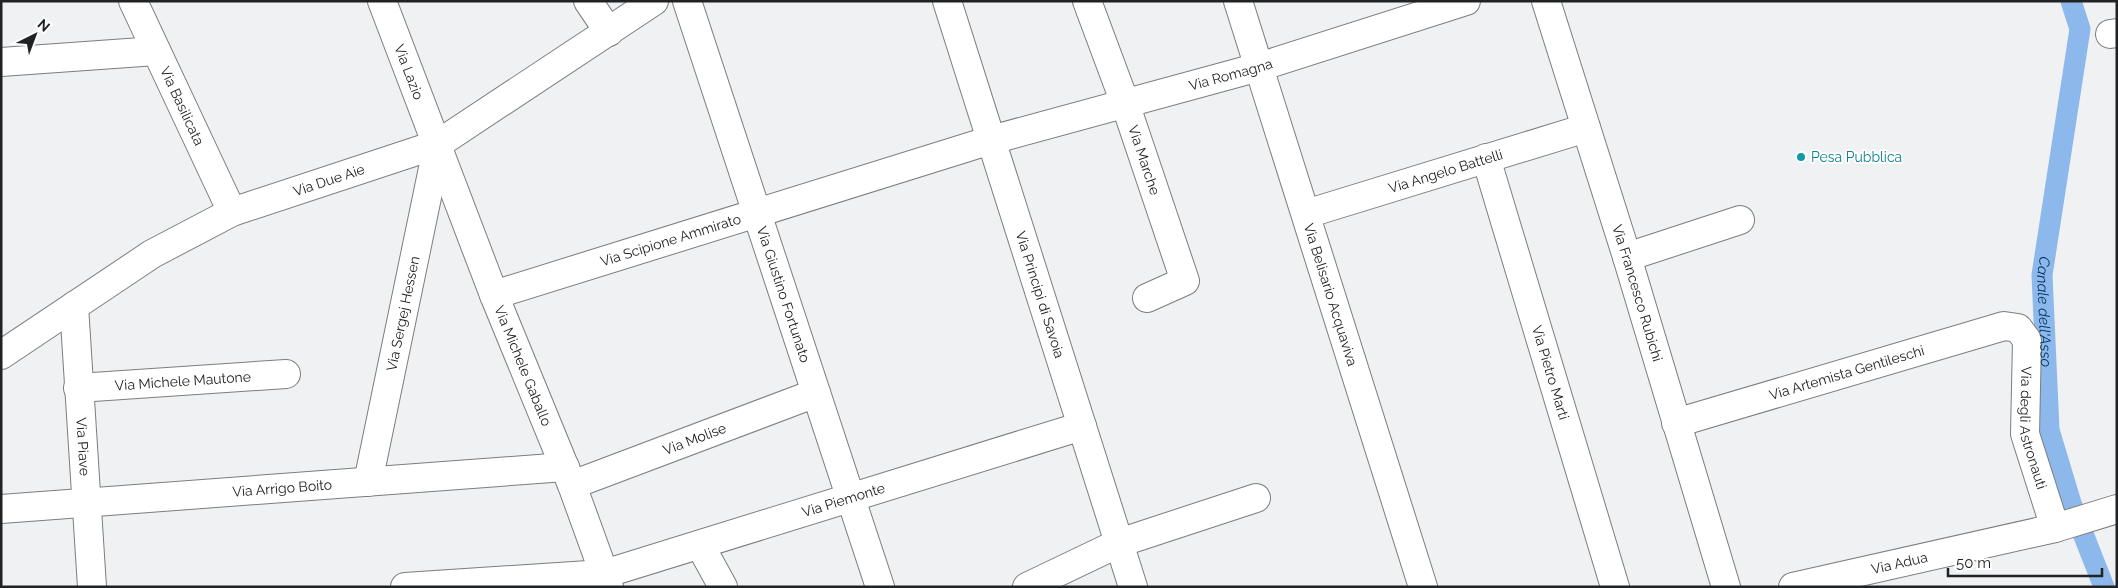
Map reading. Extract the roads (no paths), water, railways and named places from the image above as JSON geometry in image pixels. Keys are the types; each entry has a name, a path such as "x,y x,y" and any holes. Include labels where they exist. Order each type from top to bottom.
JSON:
{"street":[{"name":"Via Basilicata","path":"133,1 232,212"},
{"name":"Via Lazio","path":"382,1 438,144"},
{"path":"588,1 610,32"},
{"name":"Via Due Aie","path":"1,355 152,254 232,212 438,144 610,32 654,1"},
{"name":"Via Giustino Fortunato","path":"687,1 880,587"},
{"name":"Via Principi di Savoia","path":"947,1 1133,587"},
{"name":"Via Marche","path":"1087,1 1125,103 1185,281 1147,298"},
{"name":"Via Belisario Acquaviva","path":"1238,1 1422,587"},
{"name":"Via Romagna","path":"991,140 1259,67 1466,1"},
{"name":"Via Francesco Rubichi","path":"1546,1 1628,257 1726,587"},
{"path":"1,62 156,51"},
{"name":"Via Angelo Battelli","path":"1306,214 1586,128"},
{"name":"Via Scipione Ammirato","path":"494,295 991,140"},
{"name":"Via Michele Gaballo","path":"438,144 494,295 569,476 607,580"},
{"name":"Via Sergej Hessen","path":"368,482 438,144"},
{"name":"Via Pietro Marti","path":"1486,158 1615,587"},
{"path":"1628,257 1740,220"},
{"name":"Via Piave","path":"74,306 92,587"},
{"name":"Via Artemista Gentileschi","path":"1676,423 2004,326 2018,328"},
{"name":"Via degli Astronauti","path":"2018,328 2027,340 2025,434 2060,526"},
{"name":"Via Michele Mautone","path":"78,388 286,374"},
{"name":"Via Molise","path":"569,476 816,393"},
{"name":"Via Piemonte","path":"405,587 607,580 700,545 1082,426"},
{"name":"Via Arrigo Boito","path":"1,509 368,482 569,476"},
{"path":"1027,587 1119,543 1256,498"},
{"name":"Via Adua","path":"1793,587 2060,526 2104,512"},
{"path":"700,545 723,587"}],"waterway":[{"name":"Canale dell'Asso","path":"2071,1 2080,29 2042,275 2049,430 2071,503 2104,587"}],"place":[{"name":"Pesa Pubblica","path":"1801,157"}]}
